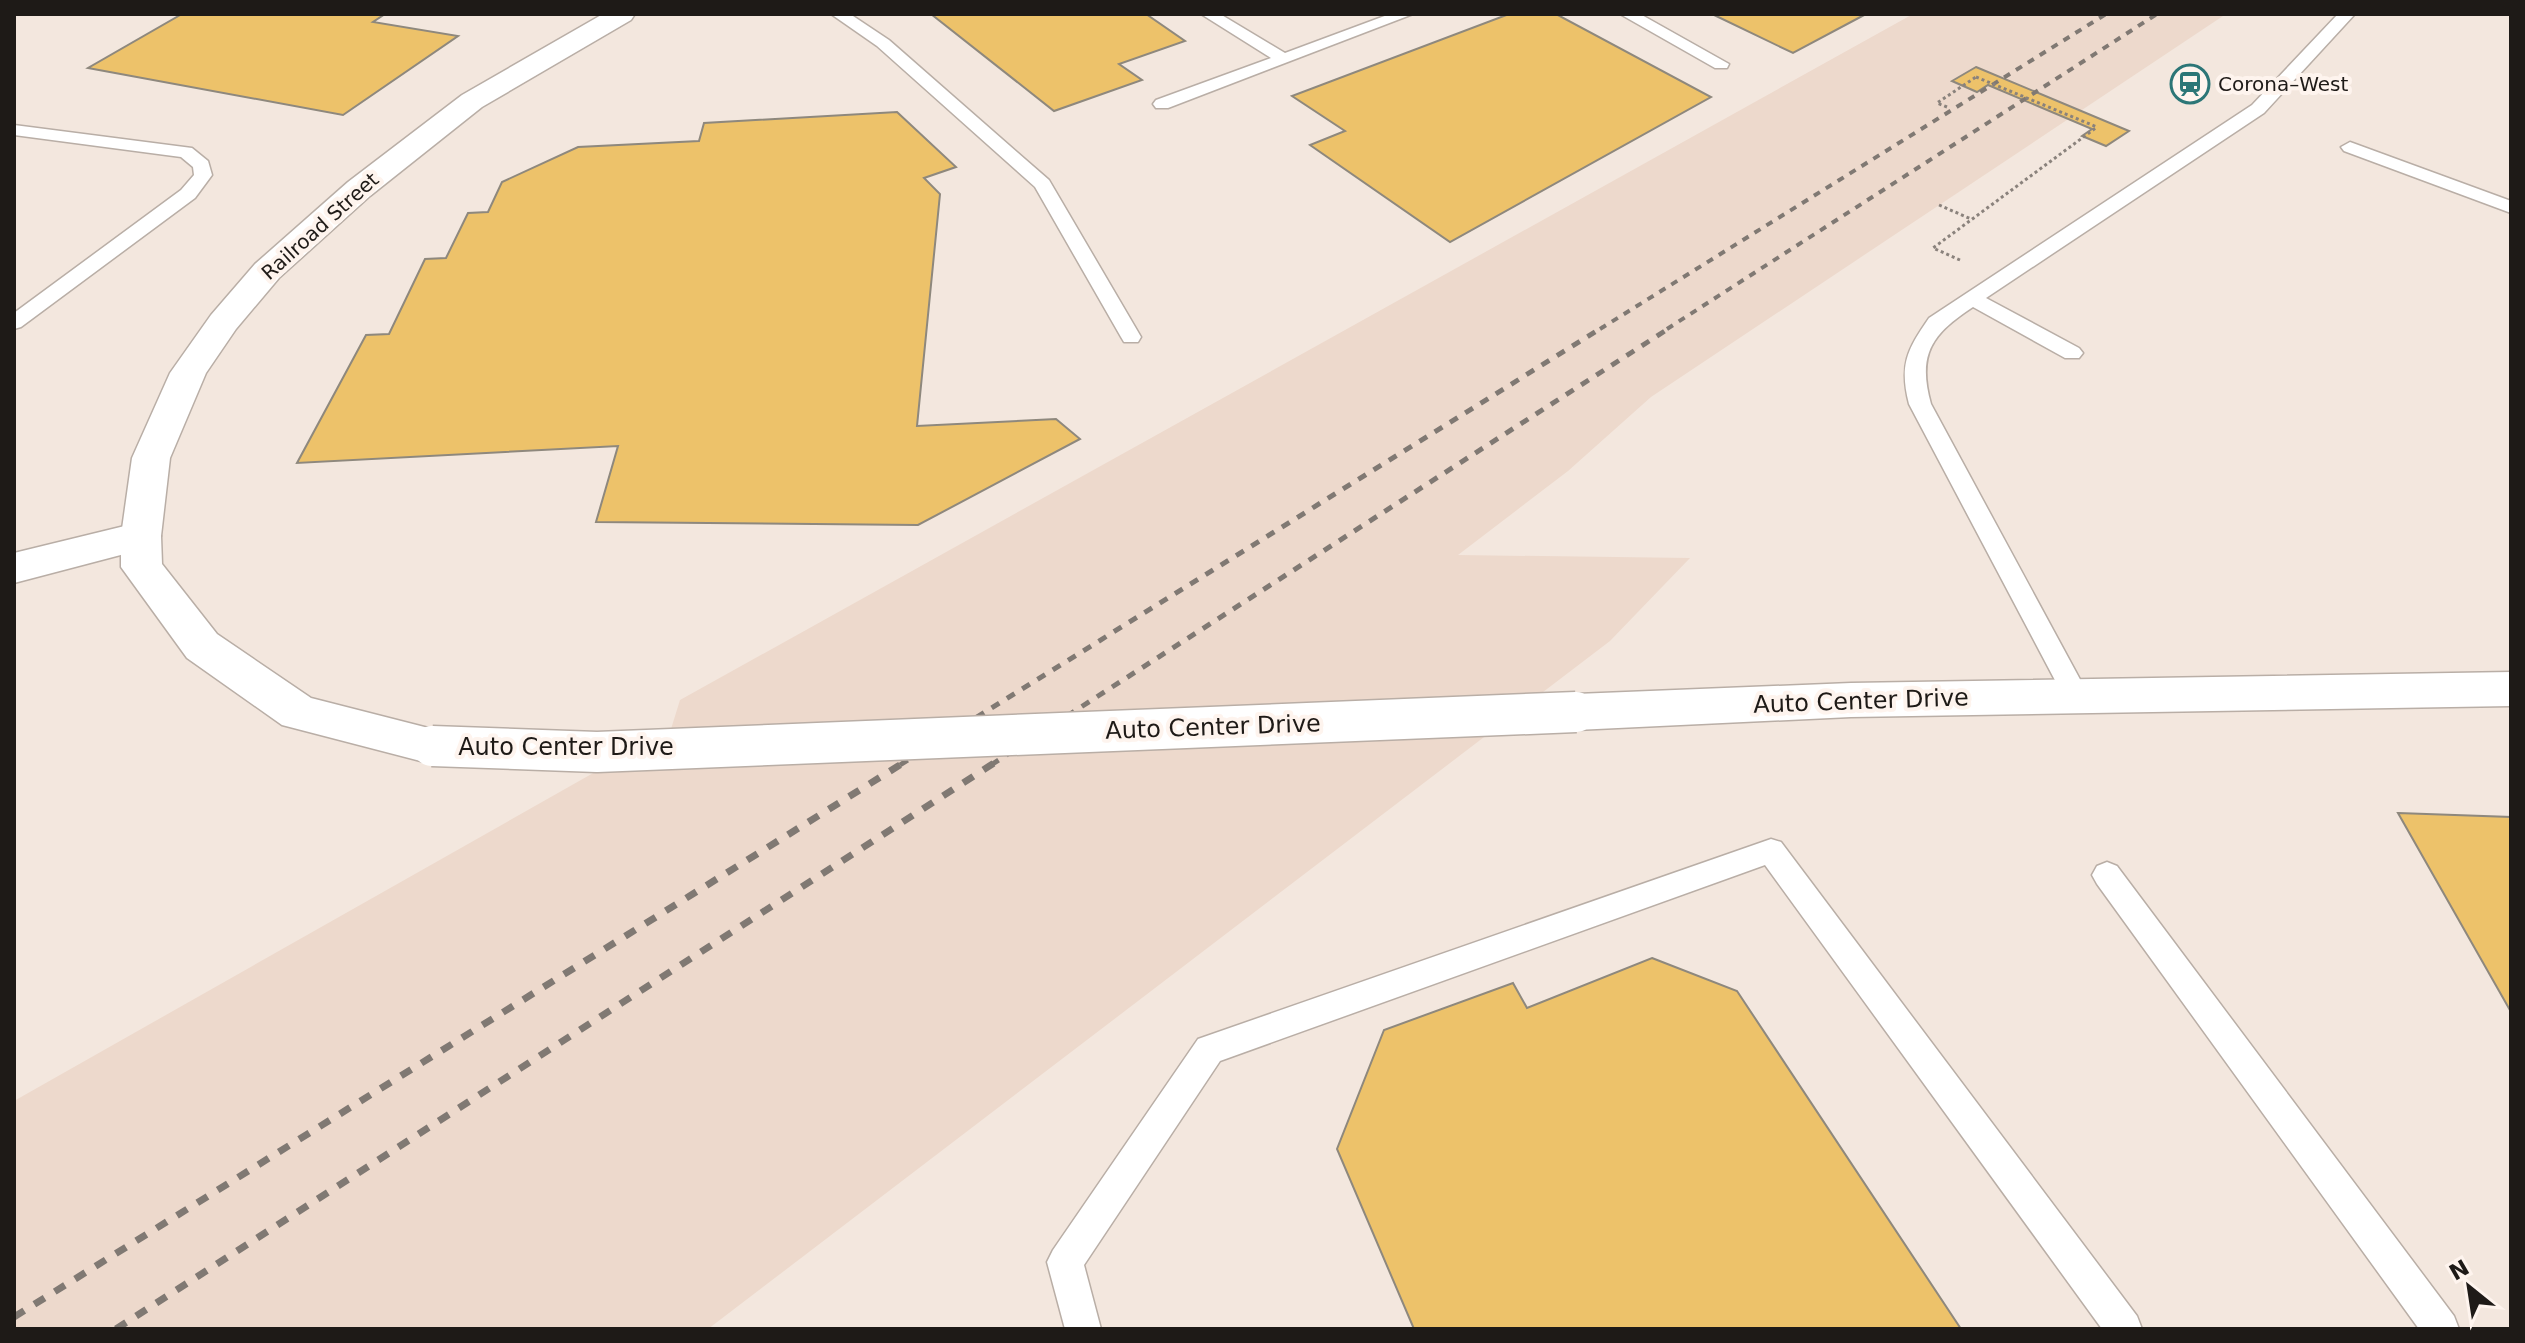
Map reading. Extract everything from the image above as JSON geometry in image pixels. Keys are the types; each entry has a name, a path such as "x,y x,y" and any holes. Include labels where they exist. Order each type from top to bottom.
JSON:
{"main road":[{"name":"Railroad Street","path":"141,536 151,458 178,393 223,322 267,271 359,189 472,101 591,29 622,14"},
{"path":"14,568 141,536"},
{"name":"Auto Center Drive","path":"141,536 142,567 202,646 298,712 432,746 597,752 1851,700 2511,689"}],"lane":[{"path":"839,14 883,43 1042,184 1131,337"},
{"path":"1209,14 1284,59"},
{"path":"1162,104 1405,14"},
{"path":"1628,14 1721,64"},
{"path":"2076,696 1920,404 1912,376 1919,348 1936,322 2258,109 2347,14"},
{"path":"14,130 186,152 202,165 203,175 188,194 14,323"},
{"path":"2350,147 2511,207"},
{"path":"1972,298 2072,353"},
{"path":"1083,1329 1065,1262 1209,1050 1771,851 2124,1329"},
{"path":"2107,875 2441,1329"}],"path":[{"path":"1947,107 1937,103 1976,77 2097,127 1933,248 1968,264"},
{"path":"1939,205 1971,219"}],"shaded area":[{"path":"1913,14 2226,14 1651,397 1568,471 1458,555 1690,558 1610,641 708,1329 14,1329 14,1101 671,729 680,700"}],"building":[{"path":"182,14 385,14 373,22 458,36 343,115 88,68"},
{"path":"931,14 1146,14 1185,41 1119,64 1142,80 1054,111"},
{"path":"1509,14 1556,14 1711,97 1450,242 1310,145 1345,131 1292,96"},
{"path":"1712,14 1866,14 1793,53"},
{"path":"1976,67 2129,131 2106,146 2082,136 2092,129 1988,85 1977,92 1952,81"},
{"path":"897,112 956,167 924,178 940,194 917,426 1056,419 1080,439 918,525 596,522 618,446 297,463 366,335 389,334 425,259 446,258 468,213 488,212 502,182 578,147 699,141 704,123"},
{"path":"2398,813 2511,817 2511,1012"},
{"path":"1652,958 1737,991 1961,1329 1414,1329 1337,1149 1384,1030 1513,983 1527,1008"}],"railway":[{"path":"1600,329 2106,14"},
{"path":"1667,329 2157,14"},
{"path":"900,765 1603,327"},
{"path":"991,765 1671,327"},
{"path":"14,1317 903,763"},
{"path":"116,1329 994,763"}],"place":[{"name":"Corona–West","path":"2190,84"}]}
